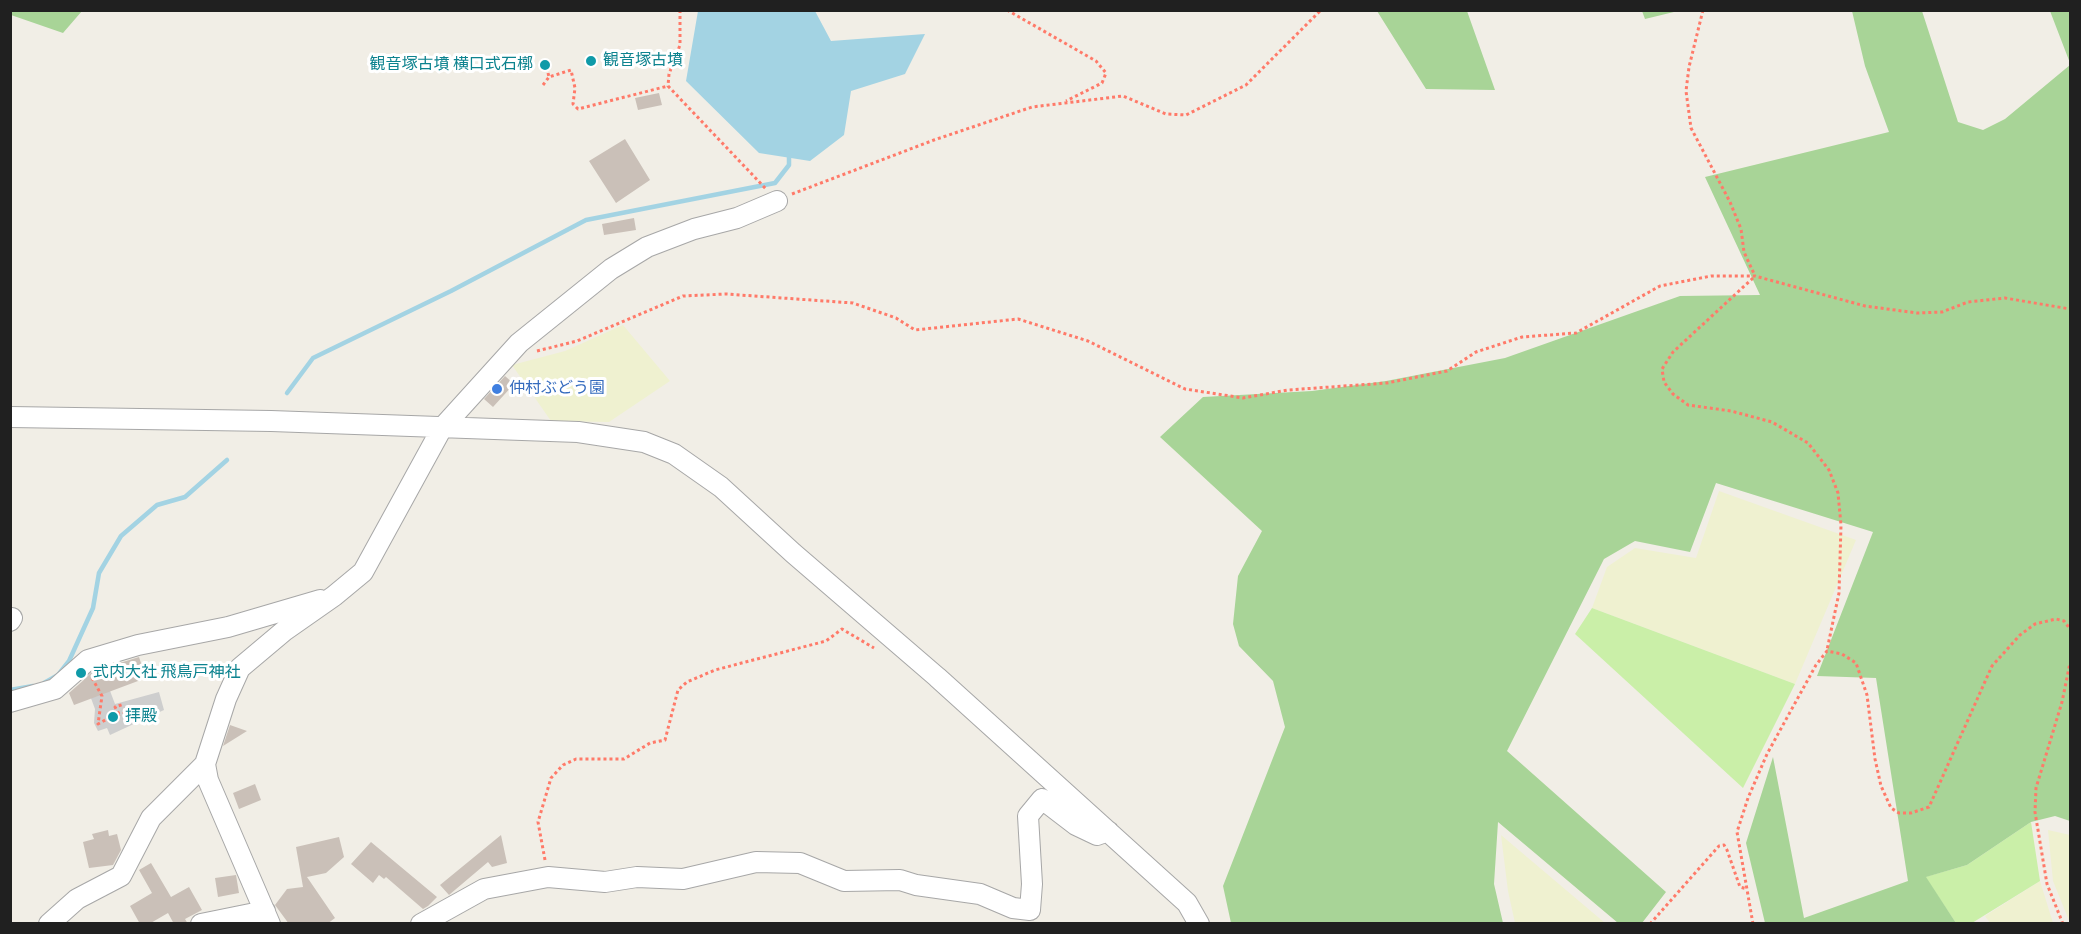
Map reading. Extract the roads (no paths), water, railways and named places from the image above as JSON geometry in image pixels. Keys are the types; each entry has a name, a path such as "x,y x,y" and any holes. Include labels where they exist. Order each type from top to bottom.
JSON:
{"street":[{"path":"49,924 77,899 121,876 151,818 205,764 226,699 240,668 284,631 334,596 363,572 442,428 497,364 508,358 519,343 592,284 646,247 694,229 737,218 774,199"},
{"path":"10,417 271,421 578,432 644,442 674,454 721,487 793,553 937,677 1188,903 1199,924"},
{"path":"10,702 55,688 88,660 138,645 228,627 334,596"},
{"path":"201,924 268,918 208,780 205,764"},
{"path":"421,924 484,889 548,877 605,882 637,878 683,879 756,862 800,863 844,881 900,880 916,885 980,894 1013,908 1030,910 1032,884 1028,816 1042,799 1076,825 1097,835 1108,831"}],"water":[{"path":"698,11 815,11 831,41 925,34 905,74 851,91 844,135 810,161 759,153 686,81"}],"waterway":[{"path":"287,393 313,358 451,291 586,220 775,183 789,165 789,154"},
{"path":"44,683 58,675 69,661 93,608 99,573 121,536 157,505 185,497 227,460"},
{"path":"10,690 33,686"}],"place":[{"name":"観音塚古墳","path":"591,61"},
{"name":"観音塚古墳 横口式石槨","path":"545,65"},
{"name":"仲村ぶどう園","path":"497,389"},
{"name":"式内大社 飛鳥戸神社","path":"81,673"},
{"name":"拝殿","path":"113,717"}]}
